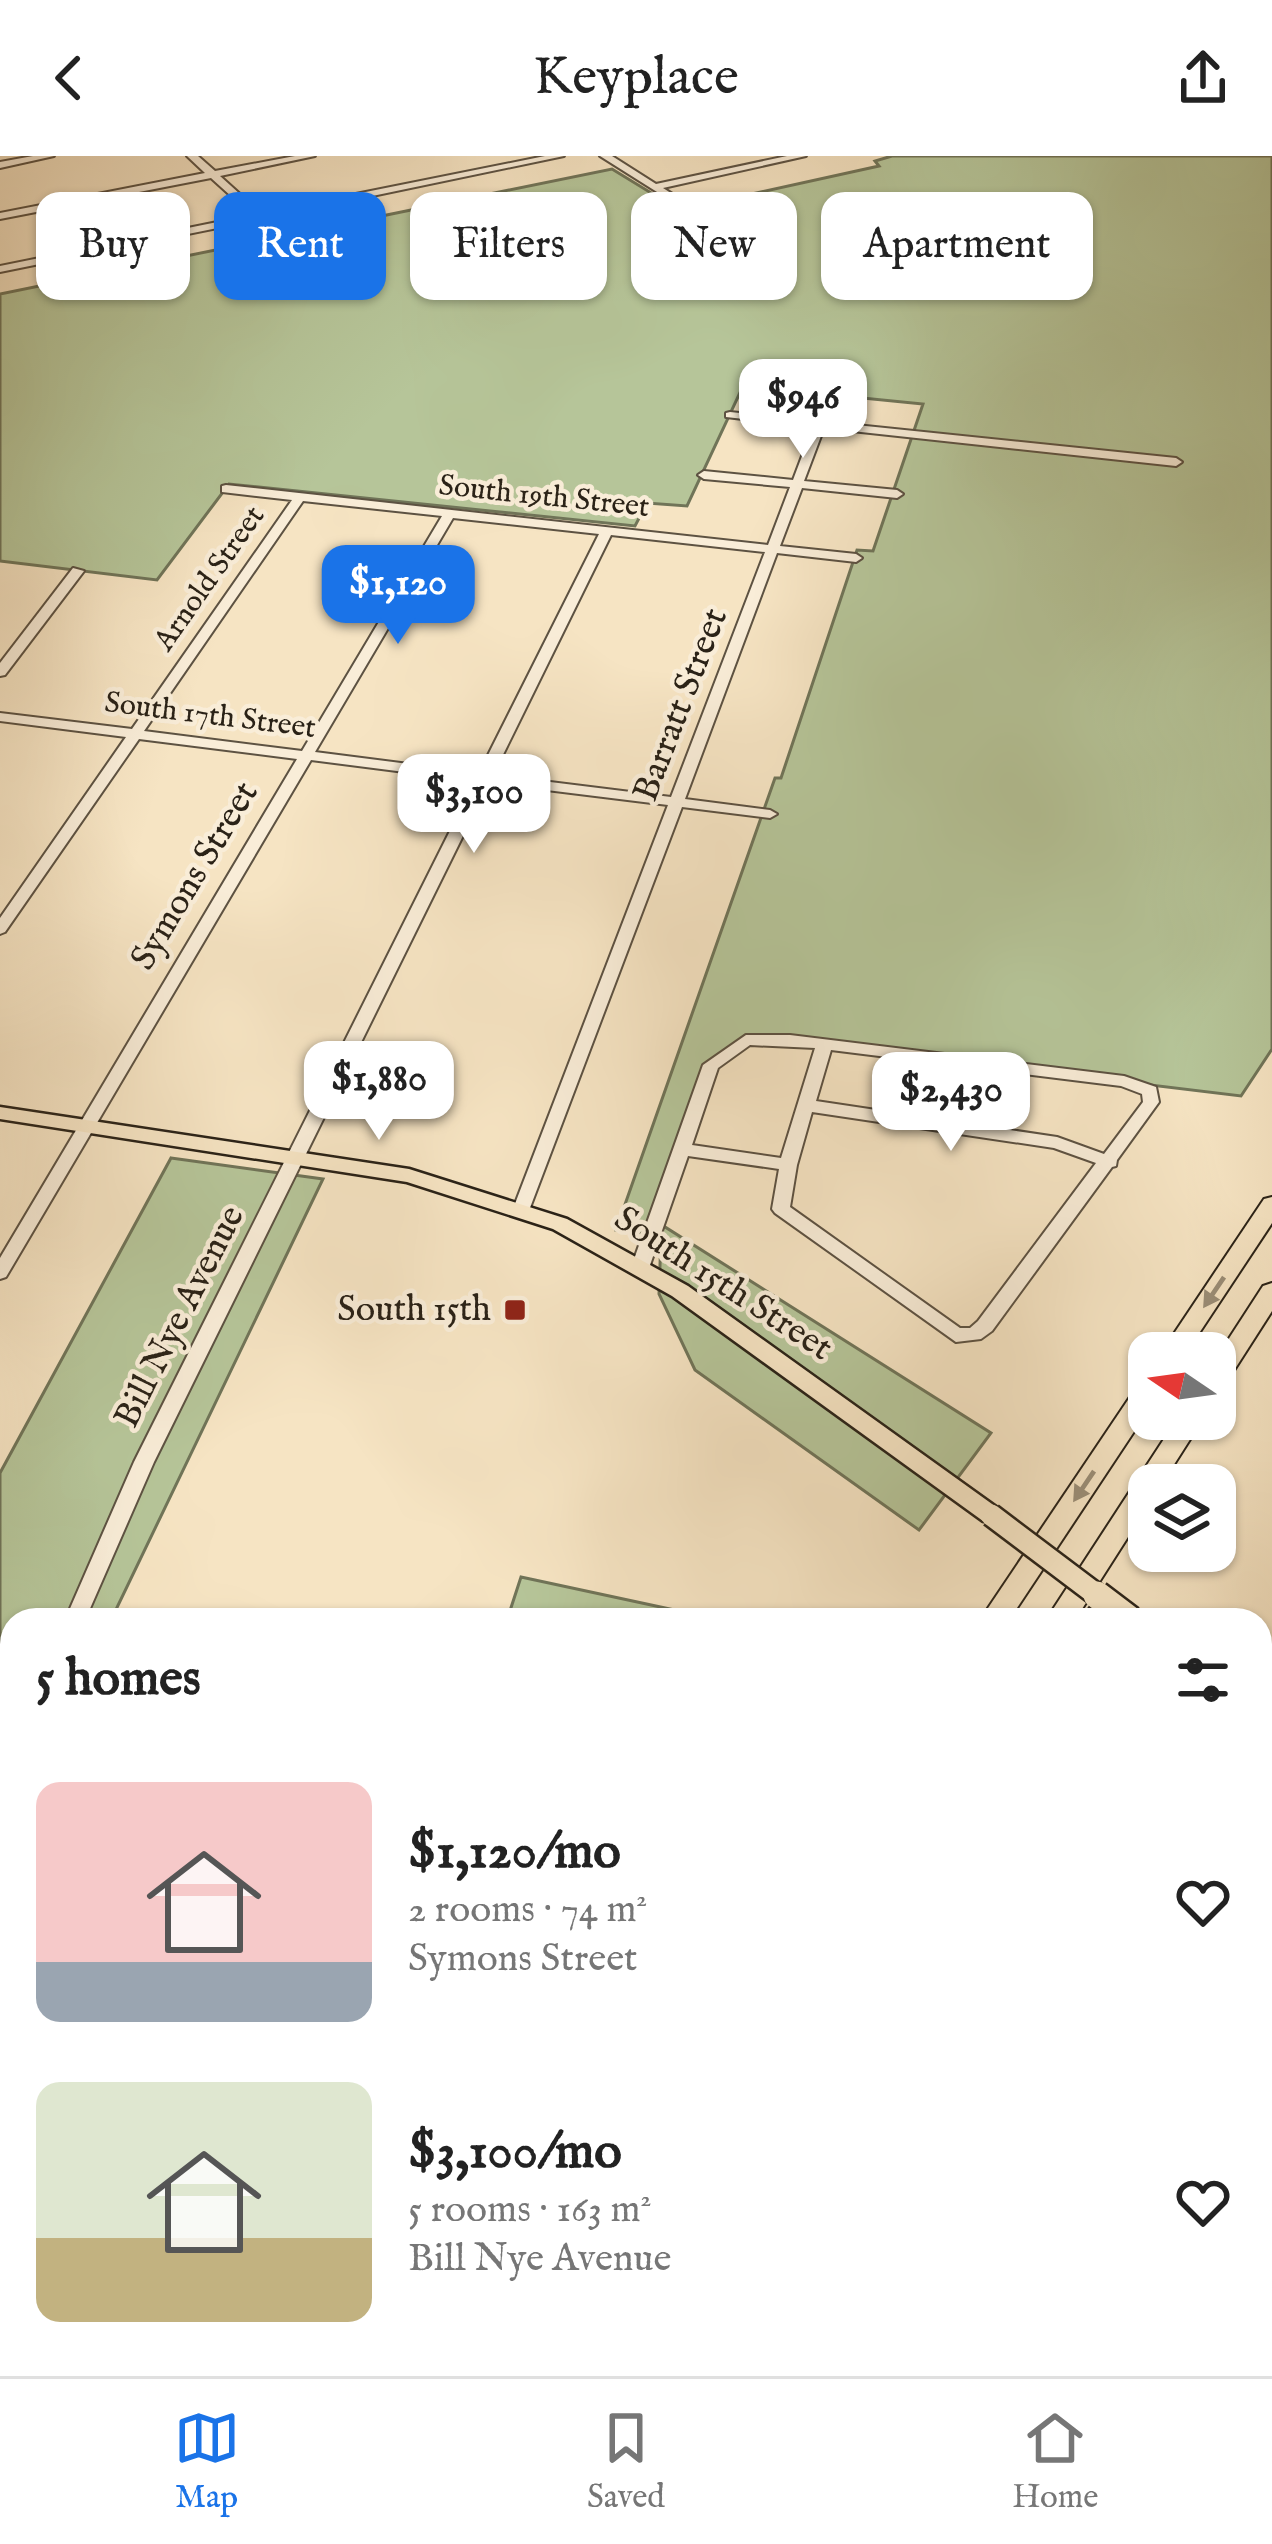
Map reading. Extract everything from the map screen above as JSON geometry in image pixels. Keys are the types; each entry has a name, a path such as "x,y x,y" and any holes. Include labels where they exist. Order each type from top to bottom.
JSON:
{"highway":[{"path":"1187,1332 1272,1205"},
{"path":"1236,1348 1272,1292"},
{"path":"1002,1608 1128,1420"},
{"path":"1068,1608 1176,1440"}],"main road":[{"name":"South 15th Street","path":"0,1114 409,1176 522,1209 641,1265 1114,1608"}],"street":[{"path":"0,165 50,156"},
{"path":"192,156 232,192"},
{"path":"0,216 310,156"},
{"path":"380,192 559,156"},
{"path":"605,156 662,192"},
{"path":"654,187 801,156"},
{"path":"0,268 214,225"},
{"path":"730,415 1177,462"},
{"name":"Barratt Street","path":"522,1209 820,424"},
{"path":"704,475 896,494"},
{"name":"South 19th Street","path":"226,489 856,558"},
{"name":"Arnold Street","path":"0,929 300,497"},
{"name":"Symons Street","path":"0,1274 450,513"},
{"name":"Bill Nye Avenue","path":"81,1608 144,1462 607,530"},
{"path":"0,672 78,571"},
{"name":"South 17th Street","path":"0,716 770,814"},
{"path":"641,1265 711,1065 732,1045 763,1038 824,1045 1021,1070 1124,1081 1150,1090 1147,1114 985,1326 965,1335 945,1331 786,1218 779,1201 824,1045"},
{"path":"805,1106 1057,1143 1110,1162"},
{"path":"681,1149 788,1165"}],"green space":[{"path":"892,156 1272,156 1272,1049 1241,1096 763,1038 720,1054 662,1225 991,1433 919,1530 695,1370 659,1294 661,1236 616,1230 775,778 781,778 857,550 873,551 923,404 743,386 687,506 647,503 635,526 229,484 157,580 0,561 0,294 36,287 36,300 190,300 190,255 214,250 214,300 386,300 386,215 410,210 410,300 607,300 607,192 499,192 612,169 650,192 631,192 631,300 797,300 797,192 761,192 879,166 875,161"},
{"path":"171,1158 323,1179 117,1608 0,1608 0,1473"},
{"path":"521,1577 665,1608 511,1608"}],"place":[{"name":"South 15th","path":"515,1310"}]}
